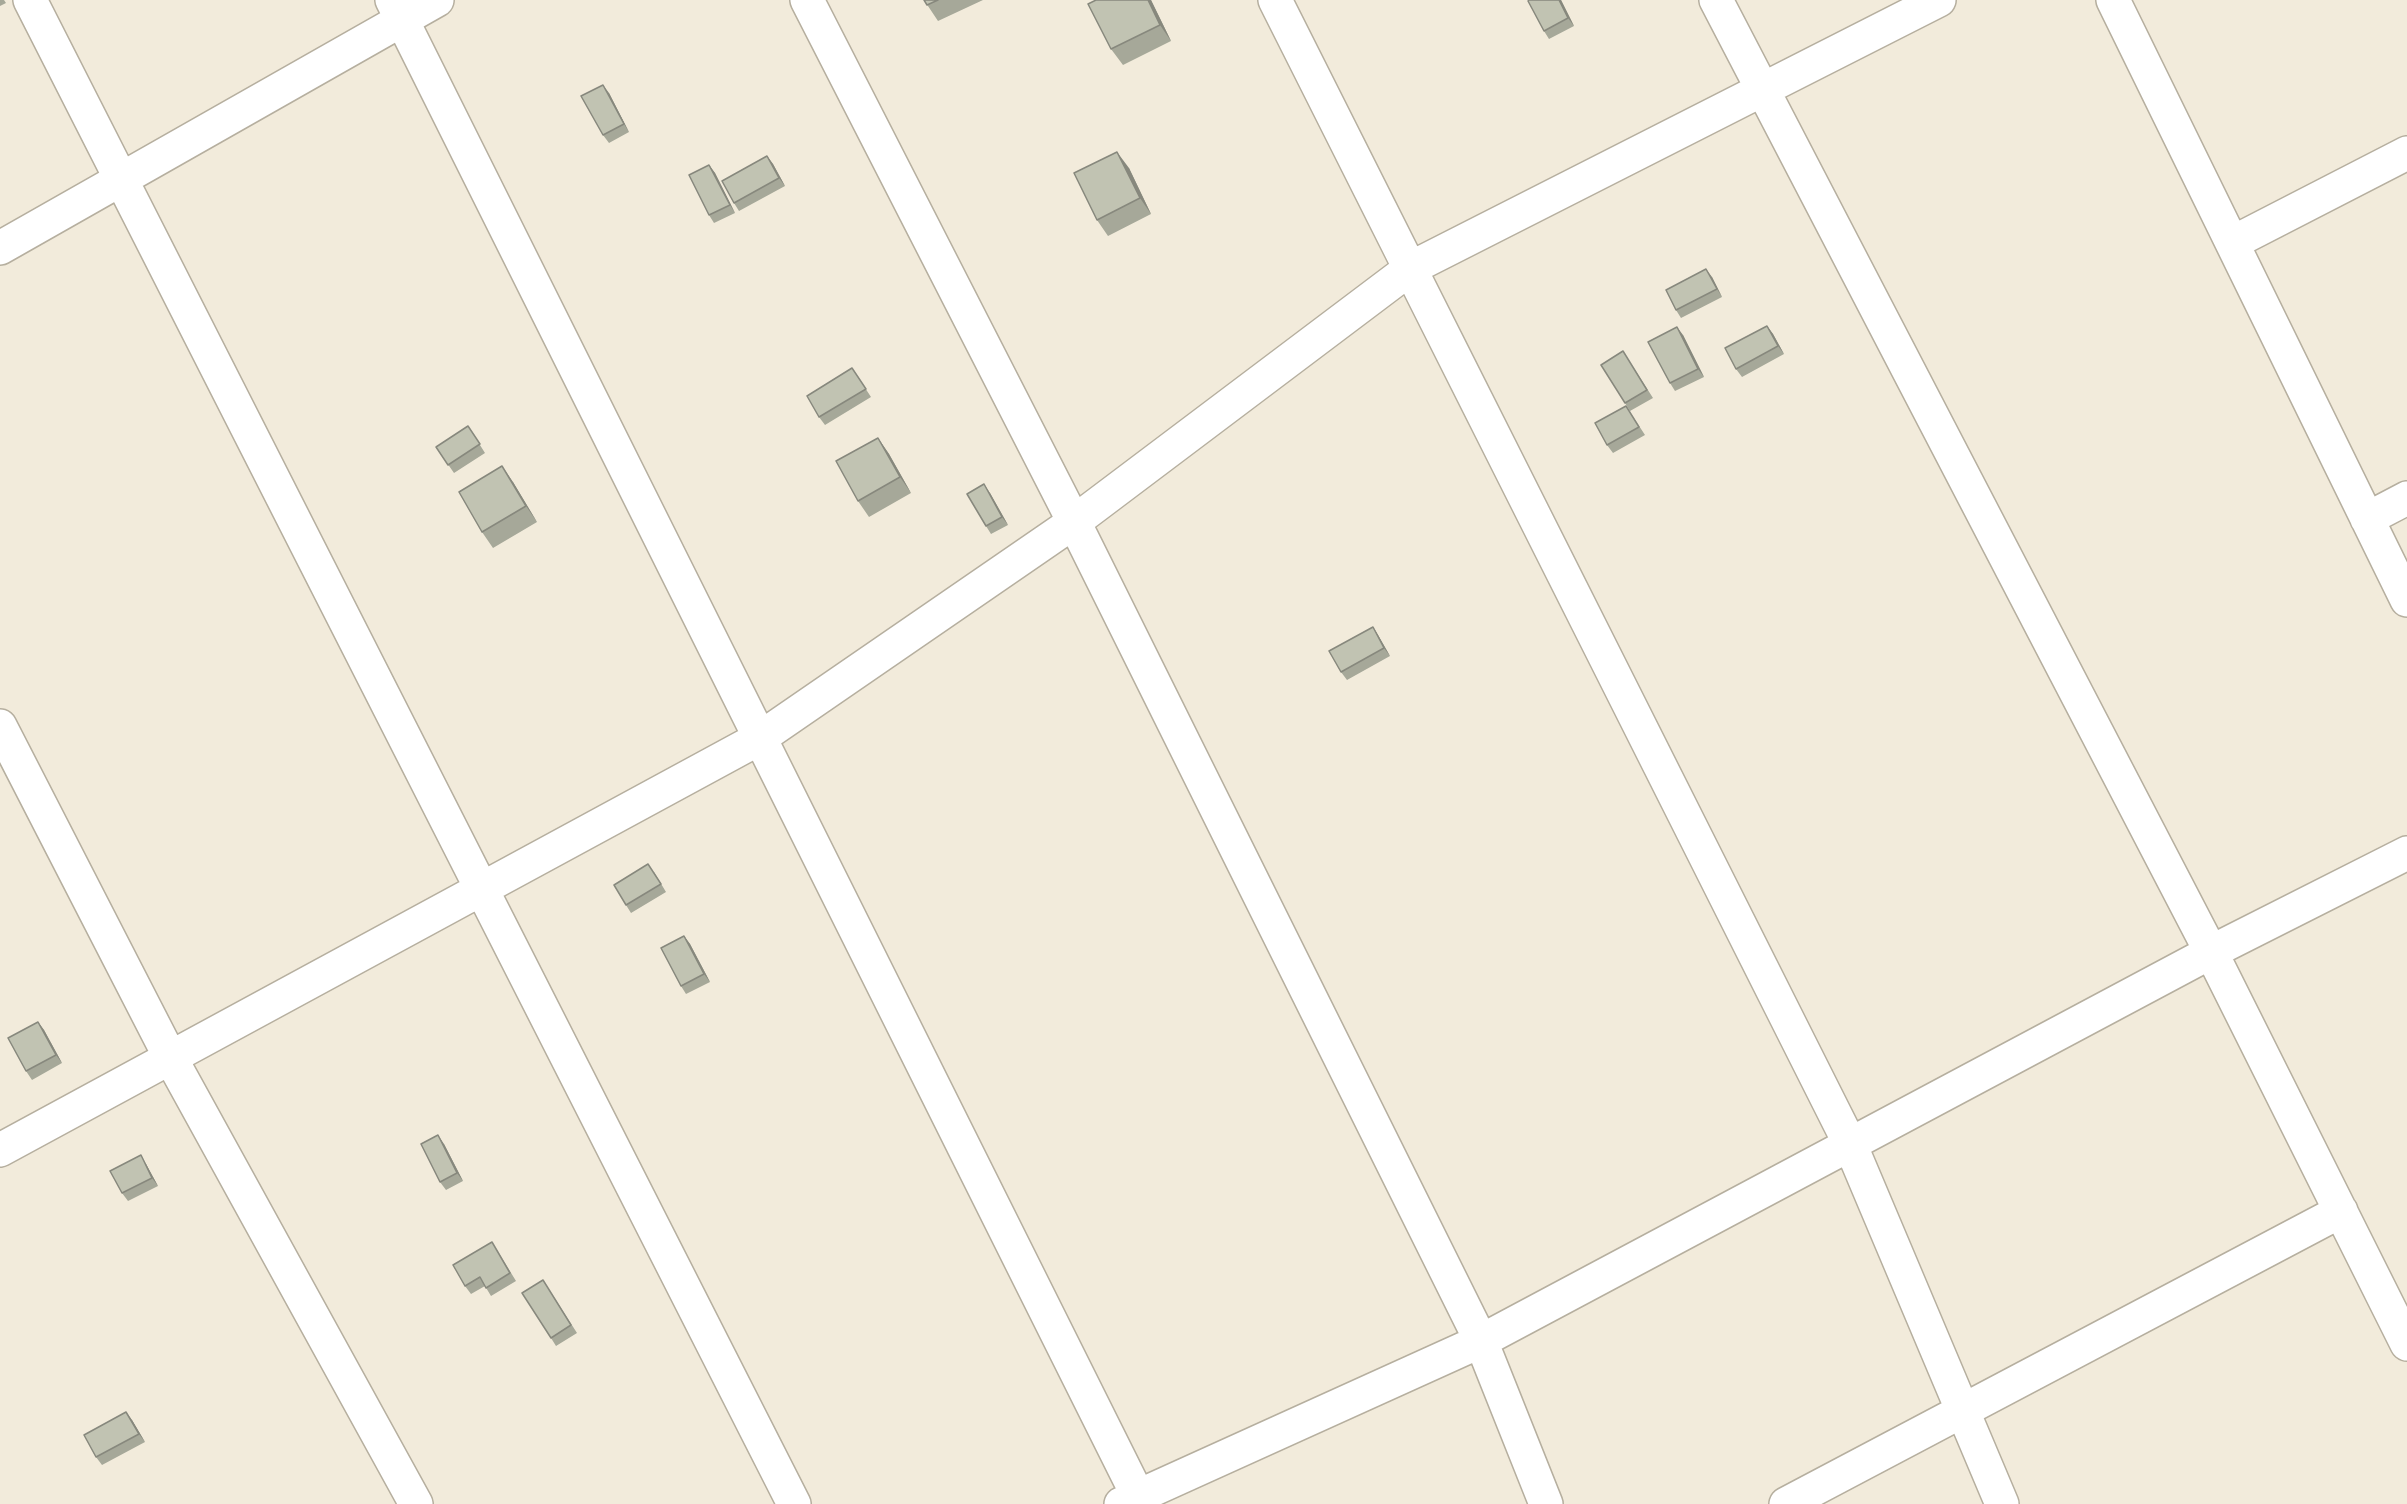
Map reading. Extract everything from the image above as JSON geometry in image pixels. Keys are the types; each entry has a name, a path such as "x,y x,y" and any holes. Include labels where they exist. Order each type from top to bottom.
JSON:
{"street":[{"path":"30,0 794,1504"},
{"path":"0,248 122,179 397,10 437,0"},
{"path":"807,0 1074,522 1481,1341 1546,1504"},
{"path":"1275,0 1850,1144 2002,1504"},
{"path":"1716,0 2211,952 2407,1344"},
{"path":"0,1150 760,738 1074,522 1411,268 1939,0"},
{"path":"2113,0 2407,600"},
{"path":"397,10 760,738 1134,1501 1481,1341 2211,952 2407,853"},
{"path":"2232,243 2407,153"},
{"path":"2367,519 2407,498"},
{"path":"0,726 170,1058 416,1504"},
{"path":"1786,1504 2341,1211"}],"building":[{"path":"924,0 938,0 927,5"},
{"path":"1096,0 1148,0 1160,25 1111,49 1088,4"},
{"path":"1529,0 1559,0 1568,18 1544,31"},
{"path":"603,85 624,124 603,135 581,96"},
{"path":"1117,152 1140,198 1097,220 1074,173"},
{"path":"767,156 779,178 734,203 722,181"},
{"path":"709,165 730,205 709,215 689,175"},
{"path":"1706,269 1717,289 1676,310 1666,290"},
{"path":"1767,326 1778,346 1736,369 1725,348"},
{"path":"1677,327 1698,369 1670,383 1648,342"},
{"path":"1623,351 1647,390 1625,403 1601,365"},
{"path":"852,368 866,389 819,417 807,396"},
{"path":"1626,406 1639,427 1607,445 1595,423"},
{"path":"468,426 480,444 448,465 436,447"},
{"path":"878,438 900,477 858,501 836,461"},
{"path":"502,466 526,506 482,532 459,492"},
{"path":"984,484 1002,517 986,526 967,494"},
{"path":"1373,627 1384,648 1341,672 1329,651"},
{"path":"648,864 661,884 626,905 614,885"},
{"path":"684,936 704,974 681,986 661,948"},
{"path":"38,1022 56,1055 26,1071 8,1038"},
{"path":"438,1135 457,1173 440,1182 421,1144"},
{"path":"141,1155 152,1178 122,1193 110,1171"},
{"path":"492,1242 510,1273 486,1288 480,1277 465,1286 453,1265"},
{"path":"543,1280 571,1325 551,1338 522,1293"},
{"path":"126,1412 139,1434 96,1457 84,1435"}]}
